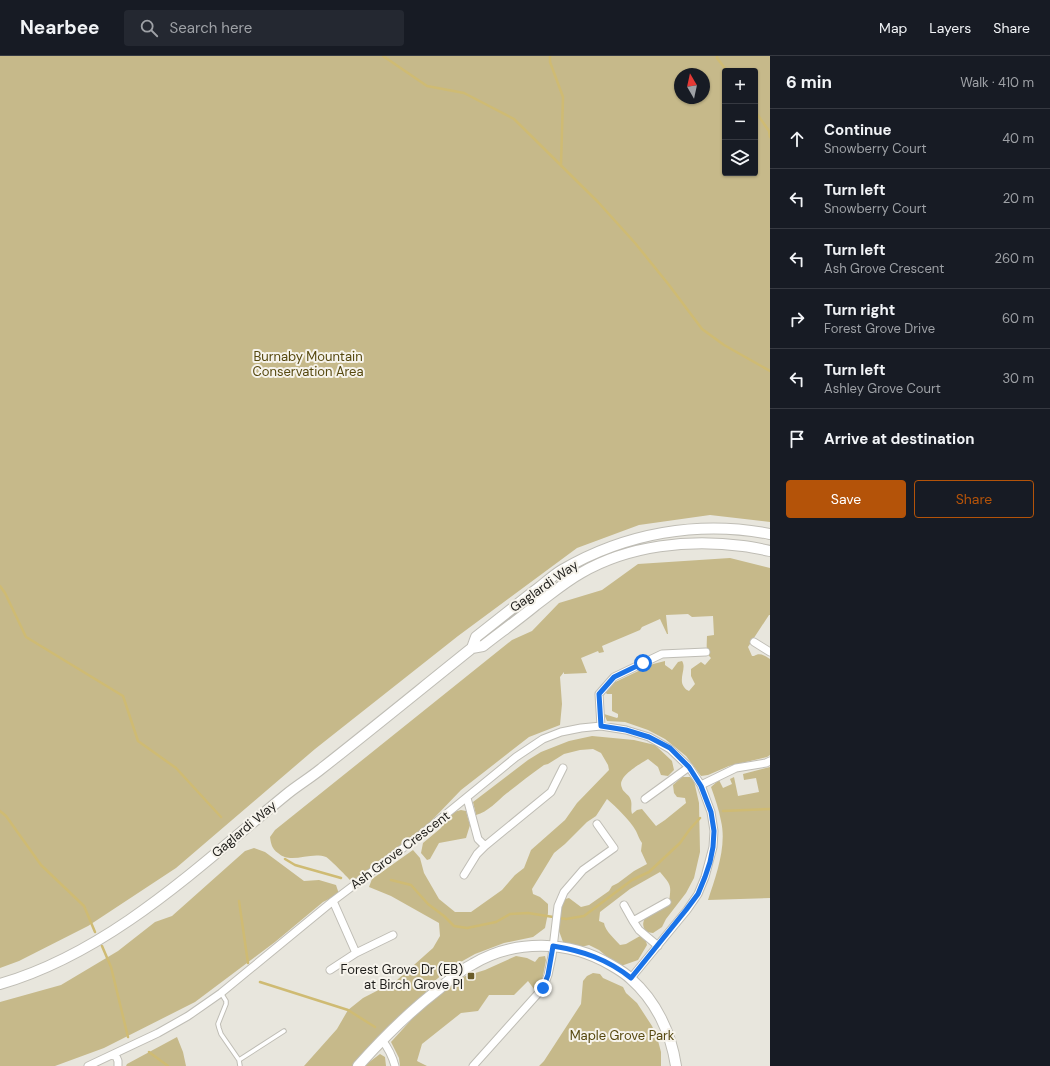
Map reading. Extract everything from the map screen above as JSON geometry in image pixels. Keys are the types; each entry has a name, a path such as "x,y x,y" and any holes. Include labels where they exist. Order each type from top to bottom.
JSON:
{"main road":[{"name":"Gaglardi Way","path":"472,648 476,637 561,571 589,555 620,544 663,532 713,528 770,534"},
{"name":"Gaglardi Way","path":"0,984 18,978 66,957 114,930 152,904 219,851 289,792 320,770 472,648 483,646 561,586 582,573 627,554 644,549 665,546 715,544 744,546 770,551"},
{"path":"358,1066 417,1006 452,978 473,964 497,952 519,947 553,946 570,949 604,960 631,978 647,997 660,1017 674,1052 676,1066"}],"street":[{"path":"754,642 770,652"},
{"path":"601,726 599,694 614,677 662,654 706,652"},
{"name":"Ash Grove Crescent","path":"88,1066 158,1033 188,1016 221,993 332,901 423,833 516,757 543,739 561,732 581,728 601,726 626,730 649,737 670,748 689,767 701,786 711,812 714,831 713,847 710,862 698,894 631,978"},
{"path":"701,786 736,768 770,761"},
{"path":"645,799 689,767"},
{"path":"464,875 477,854 485,846 551,792 562,768"},
{"path":"467,798 478,839 485,846"},
{"path":"473,1066 543,988 548,975 558,906 564,892 583,870 614,848 597,824"},
{"path":"332,901 356,953"},
{"path":"633,921 666,902"},
{"path":"624,905 639,930 658,946"},
{"path":"330,970 356,953 393,935"},
{"path":"382,1040 392,1055 395,1066"},
{"path":"115,1054 118,1061 118,1066"}],"lane":[{"path":"221,993 226,1004 218,1024 219,1028 221,1034 239,1060 240,1066"},
{"path":"239,1060 284,1031"}],"green space":[{"name":"Burnaby Mountain Conservation Area","path":"0,56 770,56 770,522 710,515 639,525 577,548 458,636 315,749 176,868 88,926 19,961 0,968"},
{"path":"730,558 770,568 770,615 748,647 752,656 760,654 770,659 770,755 767,757 729,766 708,775 701,776 686,756 665,739 648,730 625,722 607,721 604,714 618,717 618,714 612,711 612,694 607,694 605,692 609,685 653,664 665,661 665,665 672,670 678,662 682,661 684,667 682,684 689,691 695,684 691,676 691,669 701,662 705,665 711,658 707,651 707,636 714,635 713,616 692,617 688,614 666,615 668,634 660,619 642,627 640,630 602,646 604,652 599,653 598,651 581,658 587,673 564,674 564,672 560,677 562,704 560,725 529,737 461,790 411,842 353,883 326,857 314,856 289,858 283,856 273,848 270,837 275,830 512,640 532,631 559,603 602,590 638,564"},
{"path":"592,736 634,740 655,745 672,761 674,770 668,776 661,775 658,767 648,759 625,775 621,784 631,800 632,814 637,810 642,809 656,826 665,820 686,803 685,798 677,797 674,793 673,785 682,777 690,777 694,781 699,803 700,852 694,878 686,893 666,919 662,927 653,933 646,932 643,925 645,918 669,903 670,886 660,872 630,889 600,912 599,921 604,923 608,932 620,945 626,944 640,936 645,937 647,945 638,960 621,966 617,965 599,950 589,945 577,948 563,942 559,931 560,912 555,904 557,901 569,898 581,907 589,905 609,891 612,886 647,864 641,851 642,843 636,831 627,818 607,799 596,816 587,822 554,853 532,889 533,894 540,897 548,904 545,928 533,937 504,943 475,954 450,968 431,984 400,1030 388,1036 381,1050 362,1059 353,1066 304,1066 337,1029 348,1010 363,998 396,981 433,948 440,936 439,923 391,896 369,887 372,879 413,850 420,858 424,873 439,899 455,912 471,912 502,890 515,875 524,868 531,850 565,820 577,803 609,770 608,765 601,753 593,749 580,750 564,754 539,768 480,814 476,815 473,802 528,760 541,752 569,741"},
{"path":"770,767 770,898 708,900 720,861 723,841 720,817 711,787 719,780 723,788 732,784 730,779 734,777 738,796 759,792 756,778 744,780 743,774"},
{"path":"461,810 466,811 470,825 466,838 439,843 430,859 427,860 421,853 423,843 441,828 450,813"},
{"path":"254,848 265,852 304,881 319,880 336,885 339,894 323,902 275,942 195,1002 104,1048 55,1066 0,1066 0,1002 61,985 118,951 155,922 172,916 245,851"},
{"path":"516,956 527,958 535,962 539,957 545,956 546,960 542,981 534,989 528,981 514,995 489,995 478,1011 461,1013 422,1044 417,1061 427,1066 400,1066 399,1058 391,1042 423,1007 456,979 485,970"},
{"name":"Maple Grove Park","path":"593,973 600,974 603,978 623,987 626,993 637,1003 652,1026 657,1037 661,1052 661,1066 539,1066 544,1061 581,1004 583,981 587,976"},
{"path":"177,1037 183,1052 186,1066 126,1066 127,1064"},
{"path":"380,1054 385,1057 386,1066 364,1066"}],"waterway":[{"path":"383,56 427,86 464,93 514,119 598,202 635,243 702,329 724,345 770,371"},
{"path":"550,56 550,62 563,97 561,165"},
{"path":"717,56 725,68"},
{"path":"758,115 769,131 770,137"},
{"path":"0,586 5,593 26,637 123,696 138,741 176,768 221,817"},
{"path":"723,811 770,809"},
{"path":"0,811 6,816 41,865 84,906 95,932"},
{"path":"391,880 411,885 428,904 454,926 467,928 496,922 510,914 528,913 566,919 584,916 632,880 649,872 680,843 700,818"},
{"path":"285,859 295,865 341,878"},
{"path":"239,901 248,963"},
{"path":"102,946 111,967 128,1037"},
{"path":"260,982 348,1010 375,1027"},
{"path":"149,1052 168,1066"}],"place":[{"name":"Forest Grove Dr (EB) at Birch Grove Pl","path":"471,976"}],"route":[{"path":"543,988 548,975 553,946 570,949 604,960 631,978 698,894 710,862 714,831 711,812 701,786 689,767 670,748 649,737 626,730 601,726 599,694 614,677 643,663"}]}
